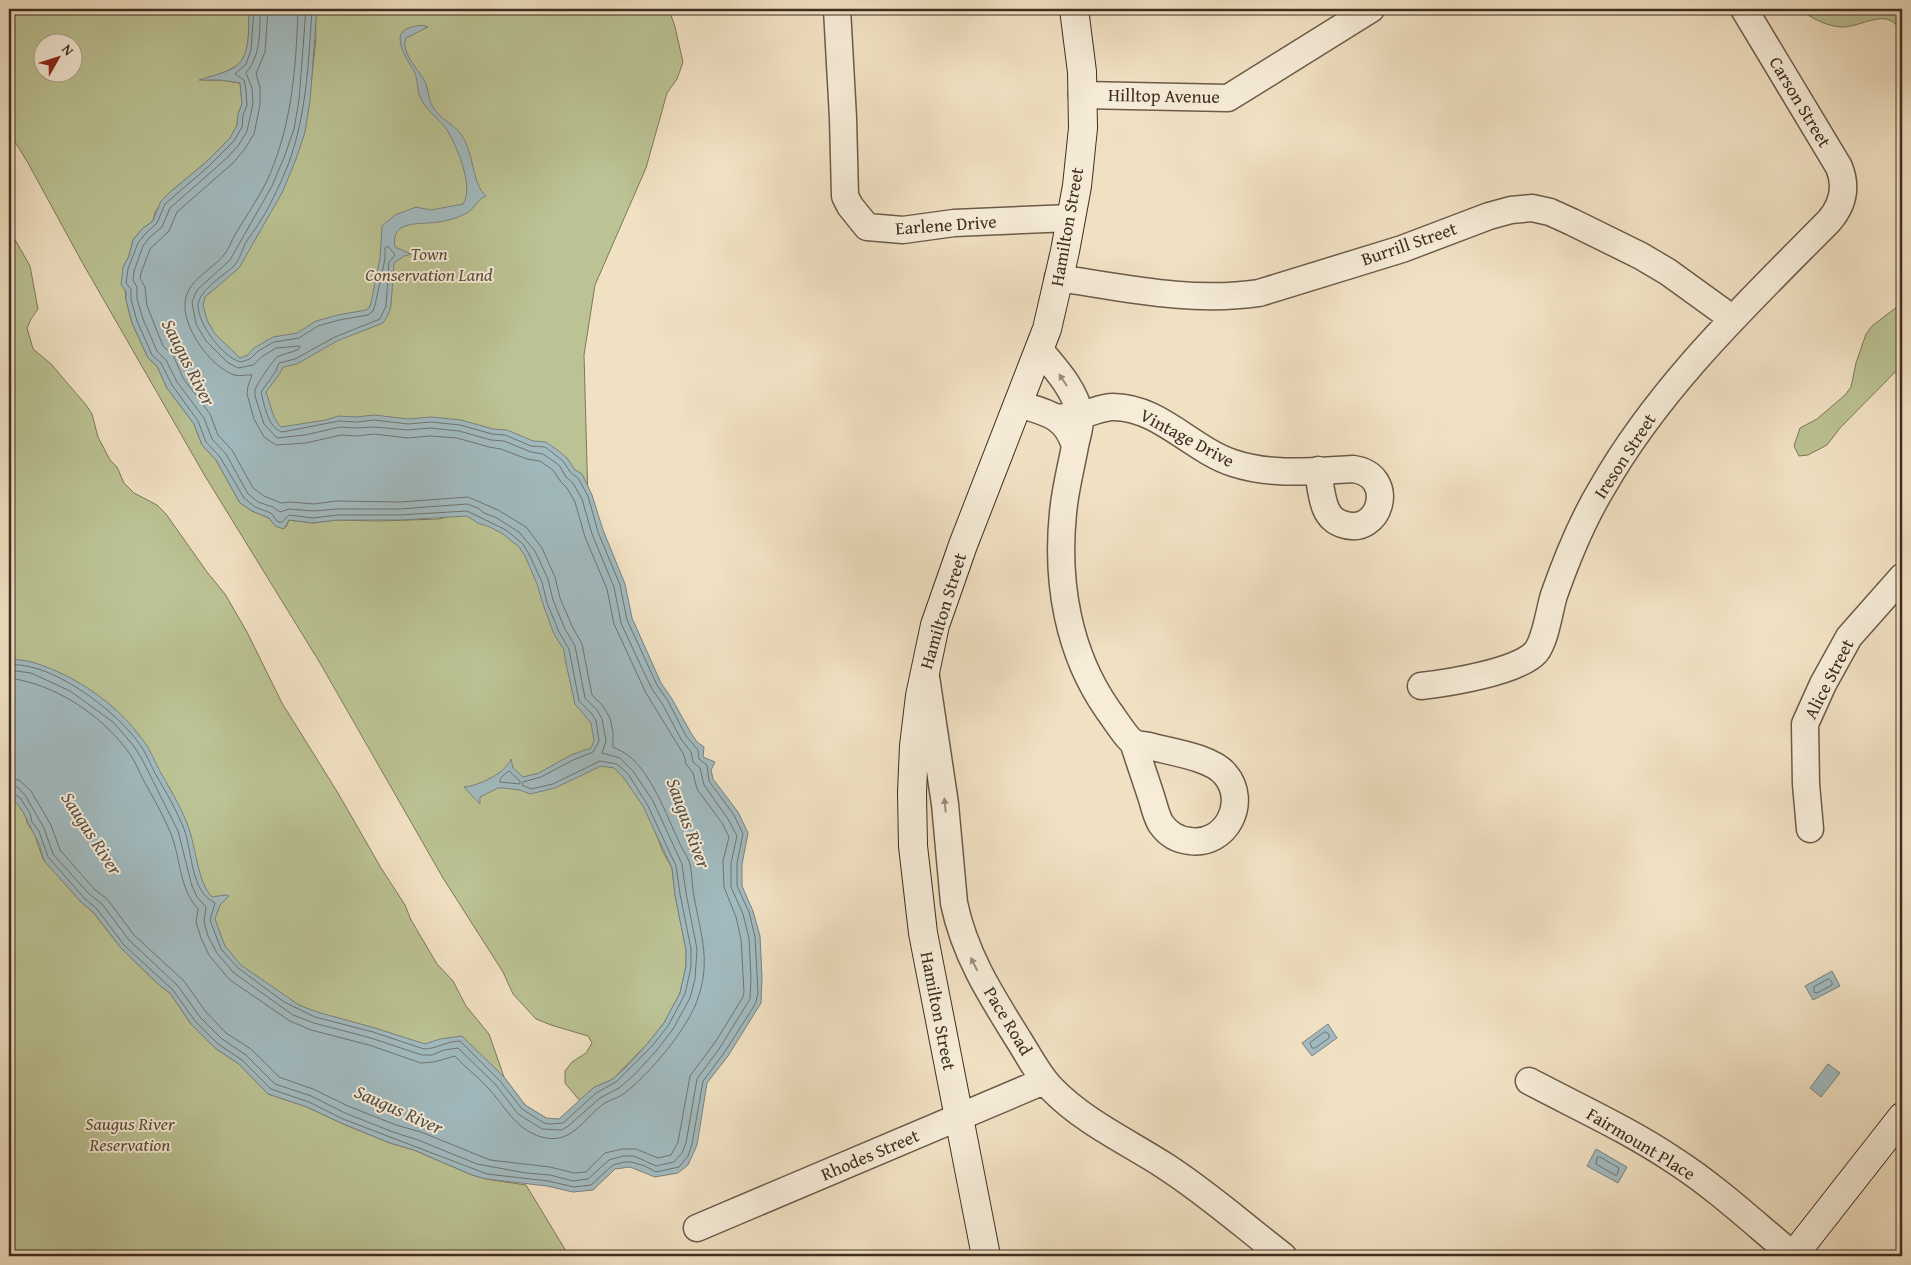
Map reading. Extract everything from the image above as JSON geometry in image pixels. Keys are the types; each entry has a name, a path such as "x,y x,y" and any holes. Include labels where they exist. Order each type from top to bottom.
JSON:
{"main road":[{"name":"Hamilton Street","path":"986,1256 923,933 914,867 912,819 916,721 925,669 942,604 1047,329 1077,186 1082,128 1082,72 1074,9"},
{"path":"1793,1256 1902,1117"}],"street":[{"name":"Earlene Drive","path":"837,9 845,196 850,206 867,227 903,230 954,223 1071,218"},
{"name":"Hilltop Avenue","path":"1082,95 1228,98 1371,9"},
{"name":"Carson Street","path":"1744,9 1839,167 1844,186 1842,198"},
{"name":"Ireson Street","path":"1421,686 1444,683 1498,670 1517,664 1535,653 1540,645 1553,597 1567,558 1601,489 1625,450 1689,368 1733,319 1834,216 1842,198"},
{"name":"Burrill Street","path":"1058,278 1184,295 1235,297 1259,293 1402,249 1489,216 1511,210 1532,208 1565,218 1641,256 1668,272 1733,319"},
{"path":"1039,349 1067,385 1075,399 1068,416 1075,446 1065,495 1062,527 1062,577 1068,619 1074,643 1091,681 1104,703 1133,742"},
{"path":"1018,404 1068,416"},
{"name":"Vintage Drive","path":"1068,416 1111,407 1133,410 1166,424 1206,451 1231,463 1247,468 1275,472 1318,470"},
{"name":"Alice Street","path":"1810,829 1806,784 1805,724 1823,684 1849,637 1902,577"},
{"name":"Pace Road","path":"925,669 945,804 954,903 960,928 975,967 1044,1081 1076,1109 1176,1173 1283,1256"},
{"name":"Rhodes Street","path":"696,1228 1044,1081"},
{"name":"Fairmount Place","path":"1529,1081 1675,1160 1793,1256"}],"green space":[{"path":"9,9 249,9 248,41 244,56 235,67 202,80 240,83 242,104 238,114 237,125 230,139 169,193 155,212 153,221 142,229 133,240 129,256 123,267 126,300 132,323 148,358 157,366 167,388 194,424 202,445 216,460 240,503 252,511 269,518 272,522 286,527 289,520 313,523 336,520 439,519 468,511 525,519 624,751 663,852 672,868 675,895 686,950 686,966 680,993 664,1023 648,1043 613,1079 593,1088 580,1101 565,1083 565,1071 572,1062 586,1053 592,1043 588,1036 536,1019 513,994 503,972 443,878 320,663 205,476 82,262 9,132"},
{"name":"Town Conservation Land","path":"315,9 669,9 683,62 677,79 667,93 646,168 595,285 584,355 588,500 321,468 215,362 200,295 311,84 316,38"},
{"path":"1798,9 1902,9 1902,35 1896,25 1888,19 1875,19 1841,27 1824,23"},
{"path":"9,229 30,266 38,309 27,328 33,349 51,364 86,405 92,414 98,437 110,460 117,467 124,483 134,493 157,505 166,514 225,594 247,632 282,703 405,905 411,920 437,964 453,981 466,1006 489,1034 504,1077 525,1105 546,1118 258,989 9,667"},
{"path":"1902,303 1902,365 1840,428 1827,445 1808,455 1799,456 1794,446 1800,428 1817,419 1845,395 1851,387 1856,363 1866,334 1872,326"},
{"name":"Saugus River Reservation","path":"9,779 26,815 27,823 34,833 43,859 81,902 93,912 121,948 159,985 170,993 191,1024 215,1048 239,1064 268,1094 307,1107 341,1123 390,1143 414,1150 472,1175 526,1185 569,1256 13,1256 9,1253"}],"water":[{"name":"Saugus River","path":"249,9 317,9 310,101 305,132 283,191 239,268 205,297 203,305 207,320 215,334 240,358 248,355 254,348 273,337 297,333 316,321 366,310 371,303 380,258 382,226 395,215 416,207 431,210 463,204 467,189 466,179 457,150 447,130 421,99 415,73 405,56 400,42 400,36 403,31 416,26 428,27 406,38 405,43 408,55 425,82 433,107 465,140 478,184 486,196 471,210 459,217 441,222 408,225 397,232 395,247 411,254 404,256 394,263 391,306 383,323 337,341 297,364 283,367 266,392 273,415 281,427 326,420 338,416 374,415 408,419 431,417 461,420 493,429 507,430 533,441 546,442 567,458 575,470 582,474 592,495 603,530 625,584 632,618 661,683 697,742 704,747 703,757 715,762 711,770 713,779 738,812 748,833 742,864 742,886 753,911 760,936 761,1003 728,1056 707,1083 697,1145 688,1165 678,1173 655,1177 630,1167 615,1169 593,1190 573,1192 547,1186 486,1179 472,1175 414,1150 390,1143 307,1107 268,1094 239,1064 215,1048 191,1024 170,993 159,985 121,948 93,912 81,902 47,864 26,817 9,795 9,659 35,663 66,675 108,703 132,726 142,739 184,815 200,875 207,891 212,897 229,896 220,905 215,919 225,946 241,965 299,1005 317,1012 425,1044 440,1039 462,1036 504,1077 525,1105 546,1118 559,1119 593,1088 613,1079 626,1067 664,1023 680,993 686,966 686,950 675,895 672,868 643,806 623,777 614,768 601,766 555,788 530,794 520,790 498,788 480,797 480,804 464,787 477,784 498,774 511,759 513,768 523,777 539,773 571,755 591,748 594,741 591,723 575,704 564,650 554,634 537,584 519,547 503,534 467,516 401,520 337,520 313,523 289,520 284,529 275,526 269,518 252,511 240,503 216,460 202,445 194,424 167,388 157,366 148,358 132,323 126,300 126,291 121,285 123,267 129,256 133,240 142,229 153,221 161,201 205,163 230,138 237,125 238,114 242,104 240,83 221,80 199,80 225,72 239,63 246,50 248,41"},
{"path":"1832,971 1840,986 1813,1000 1805,986"},
{"path":"1328,1024 1337,1038 1312,1056 1302,1043"},
{"path":"1828,1064 1840,1073 1821,1097 1810,1088"},
{"path":"1596,1149 1627,1167 1618,1183 1587,1166"}]}
